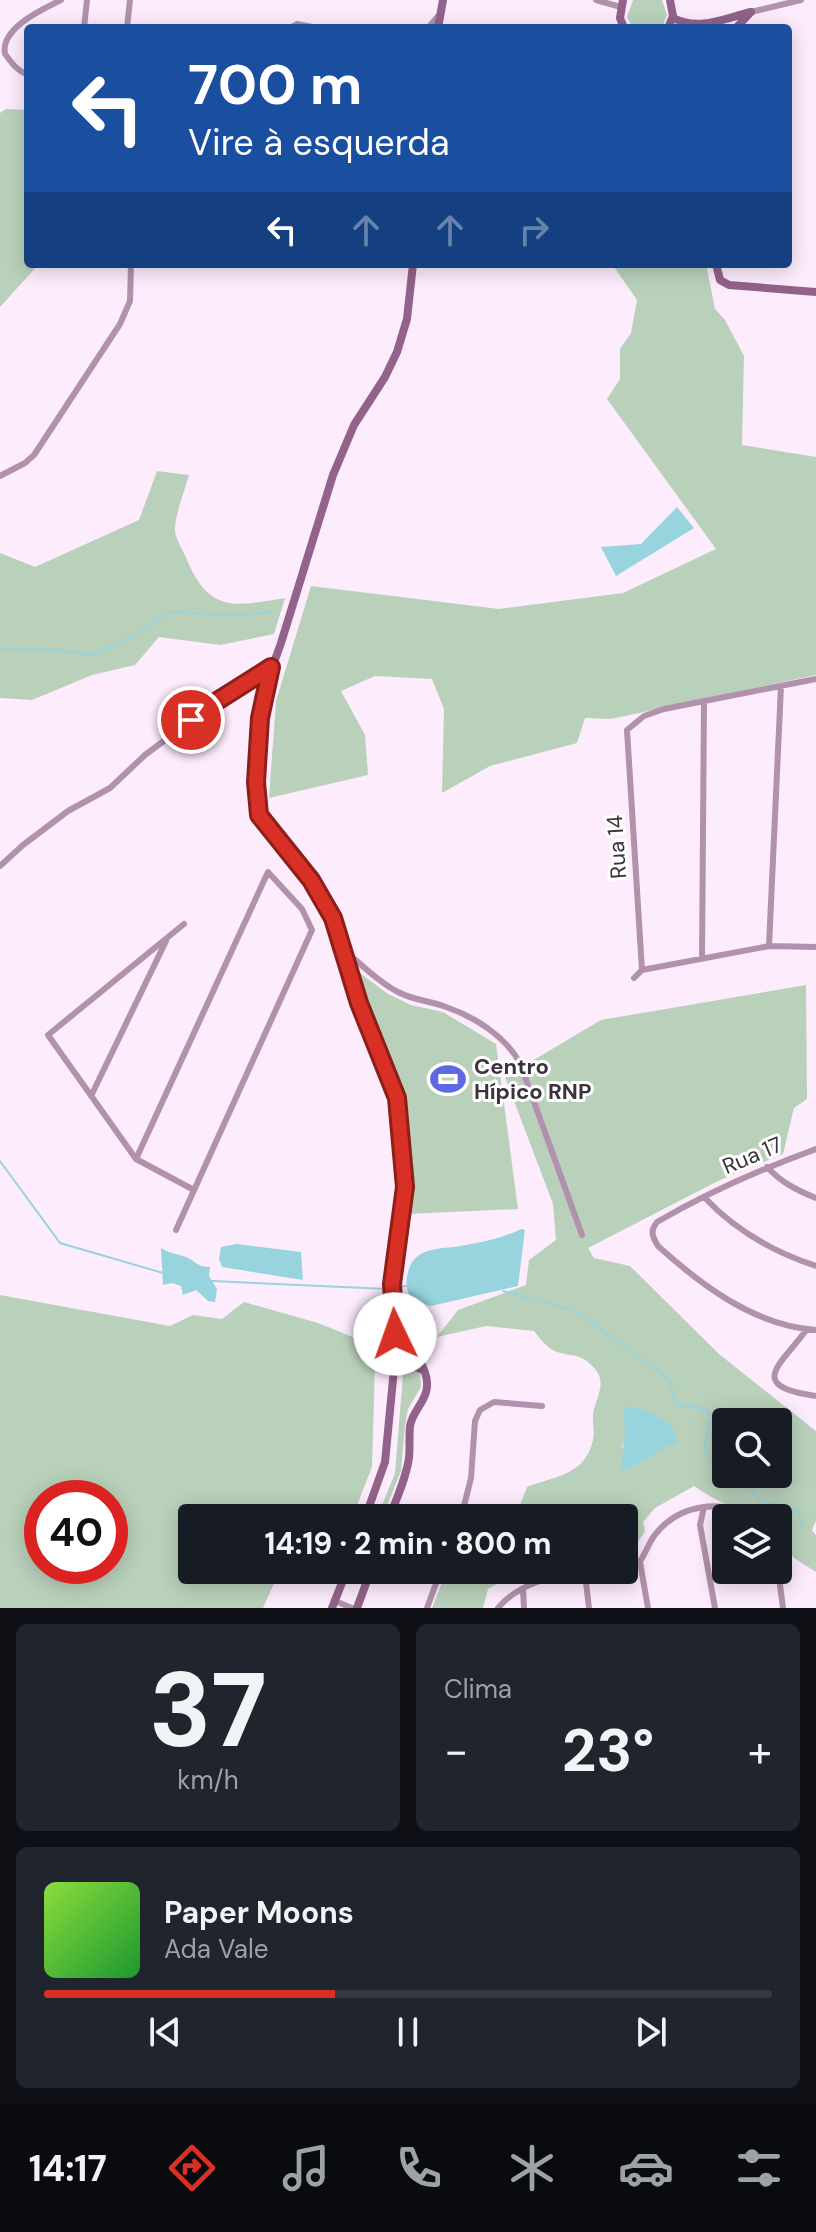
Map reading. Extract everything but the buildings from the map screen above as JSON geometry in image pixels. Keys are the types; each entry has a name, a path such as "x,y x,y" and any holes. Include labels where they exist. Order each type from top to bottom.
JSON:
{"street":[{"path":"24,73 17,69 1,48 2,37 7,28 61,0"},
{"path":"84,24 87,0"},
{"path":"127,24 130,0"},
{"path":"438,24 443,0"},
{"path":"596,0 622,3 622,24"},
{"path":"670,0 673,18 670,24"},
{"path":"706,24 801,0"},
{"path":"739,24 751,12"},
{"path":"431,24 439,15"},
{"path":"673,18 686,24"},
{"path":"718,20 732,24"},
{"path":"0,476 34,455 120,324 130,301 131,268"},
{"path":"370,1504 385,1462 394,1369 392,1284 405,1187 397,1098 359,1003 333,918 311,880 259,815 256,782 260,718 271,667 333,475 354,425 397,352 407,319 413,268"},
{"path":"717,268 720,280 729,285 816,292"},
{"path":"0,866 68,811 110,788 145,755 214,703 271,667"},
{"path":"702,959 704,702 816,679"},
{"path":"769,946 781,686"},
{"name":"Rua 14","path":"642,970 627,730 644,716 704,702"},
{"path":"136,1159 268,872 302,909 312,930 176,1230"},
{"path":"184,924 48,1035 136,1159 194,1190"},
{"path":"91,1096 168,937"},
{"path":"634,978 642,970 769,946 816,947"},
{"path":"343,949 394,990 449,1008 494,1033 511,1047 520,1063 582,1235"},
{"name":"Rua 17","path":"807,1329 753,1312 704,1286 658,1246 652,1237 652,1229 657,1222 704,1197 767,1167 816,1149"},
{"path":"767,1167 796,1190 816,1198"},
{"path":"704,1197 750,1236 779,1253 816,1266"},
{"path":"816,1330 807,1329 774,1371 778,1386 816,1396"},
{"path":"394,1504 409,1458 410,1423 427,1389 424,1370 403,1339 395,1334"},
{"path":"394,1369 412,1365 424,1370"},
{"path":"464,1504 471,1478 474,1425 480,1410 494,1402 542,1406"},
{"path":"704,1507 700,1525 715,1608"},
{"path":"638,1565 650,1542 666,1523 680,1514 712,1507"},
{"path":"640,1562 648,1608"},
{"path":"342,1584 334,1604 354,1608 365,1584"},
{"path":"427,1608 436,1584"},
{"path":"498,1608 535,1584"},
{"path":"586,1584 589,1608"},
{"path":"780,1584 783,1608"},
{"path":"523,1589 524,1608"}],"green space":[{"path":"633,0 662,0 667,15 663,24 631,24 627,17"},
{"path":"6,109 24,110 24,268 35,268 0,307 0,113"},
{"path":"615,268 707,268 715,309 725,320 744,356 742,445 816,457 816,675 611,719 585,718 577,743 490,766 442,793 444,709 432,679 375,676 341,691 365,735 368,775 269,798 276,701 311,586 499,609 623,593 716,549 607,399 620,379 620,349 631,333 637,300"},
{"path":"157,471 189,475 175,531 205,590 215,598 238,604 285,598 274,634 220,645 159,637 135,665 92,675 32,700 0,698 0,553 35,567 139,520"},
{"name":"Centro Hípico RNP","path":"352,967 388,994 411,1005 443,1012 496,1044 518,1209 407,1214 410,1150 403,1095"},
{"path":"806,985 807,1099 794,1108 783,1154 718,1181 588,1248 594,1258 630,1266 719,1354 787,1408 712,1408 712,1488 792,1488 792,1412 816,1431 816,1521 812,1530 816,1535 816,1572 792,1556 792,1504 726,1504 694,1486 655,1508 643,1522 645,1531 638,1542 638,1504 521,1504 527,1487 576,1468 589,1452 600,1378 590,1364 550,1348 534,1331 486,1326 437,1337 458,1310 526,1285 529,1260 556,1240 553,1204 505,1077 601,1020","holes":["628,1431 678,1446 670,1444 629,1469 622,1447"]},
{"path":"0,1295 170,1326 193,1315 222,1319 244,1302 318,1323 368,1343 375,1365 372,1467 357,1504 178,1504 178,1584 274,1584 263,1608 0,1608"},
{"path":"408,1368 420,1370 421,1387 408,1409 401,1471 388,1504 383,1504 395,1473 403,1374"},
{"path":"441,1584 497,1584 488,1589 483,1608 432,1608"}],"water":[{"path":"677,507 694,528 616,576 601,547 641,544"},
{"path":"525,1230 518,1286 431,1306 413,1301 408,1290 408,1272 412,1263 424,1252 487,1241"},
{"path":"237,1244 301,1252 303,1280 222,1267 219,1259 221,1247"},
{"path":"161,1248 210,1267 209,1276 217,1289 215,1302 208,1301 196,1290 183,1295 181,1286 172,1283 163,1285"},
{"path":"634,1407 664,1420 673,1430 678,1446 670,1445 629,1469 621,1468 625,1432 623,1408"}],"waterway":[{"path":"0,649 58,650 92,655 122,642 170,612 235,615 273,612"},
{"path":"0,1161 60,1243 163,1273"},
{"path":"212,1281 387,1289"},
{"path":"398,1287 407,1286"},
{"path":"503,1291 574,1310 669,1379 677,1405 706,1409 710,1418 704,1449 712,1460"},
{"path":"750,1488 760,1500 798,1510 803,1528"}],"place":[{"name":"Centro Hípico RNP","path":"448,1079"}],"route":[{"path":"191,720 271,667 260,718 256,782 259,815 311,880 333,918 359,1003 397,1098 405,1187 392,1284 395,1334"}]}
